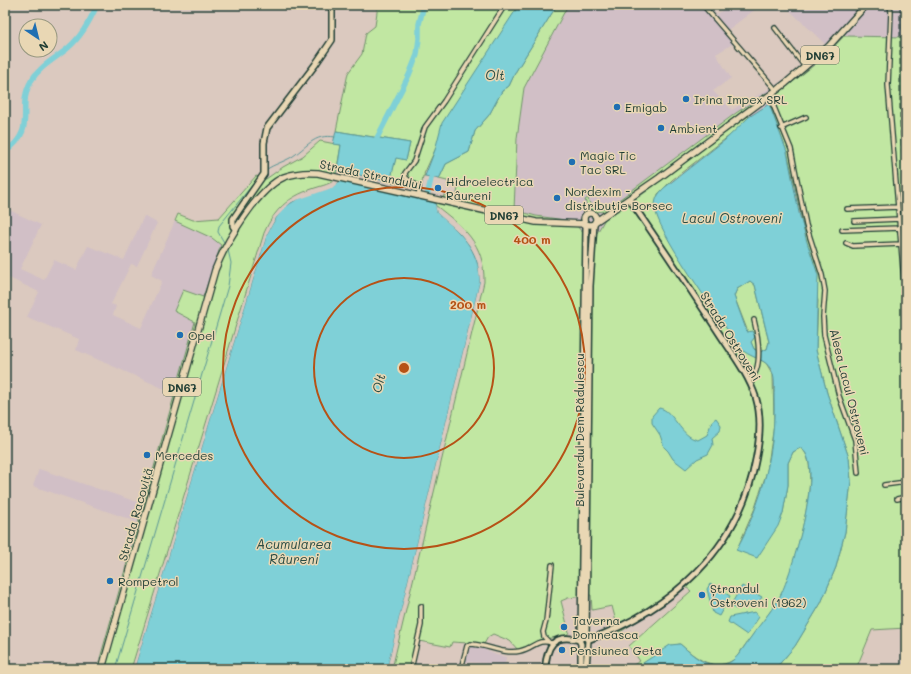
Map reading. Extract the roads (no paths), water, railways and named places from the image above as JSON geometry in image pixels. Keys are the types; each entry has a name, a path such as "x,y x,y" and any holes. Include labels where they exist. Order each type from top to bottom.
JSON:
{"main road":[{"path":"236,230 233,226 233,219 264,174 264,142 267,128 332,40 332,5"},
{"name":"Strada Ștrandului","path":"236,230 261,195 280,179 304,173 336,177 536,222 551,224 594,223 629,199 806,67 836,40 866,5"},
{"path":"906,11 906,29"},
{"name":"Strada Ștrandului","path":"575,223 586,214 610,212"},
{"path":"592,214 595,216 594,223"},
{"path":"584,217 586,224"},
{"path":"575,223 589,232 601,218"},
{"name":"Bulevardul Dem Rădulescu","path":"589,232 594,223"},
{"name":"Bulevardul Dem Rădulescu","path":"586,224 589,232 590,286 584,640 586,669"},
{"name":"Strada Racoviță","path":"102,669 212,280 221,255 236,230"},
{"name":"Bulevardul Dem Rădulescu","path":"581,669 584,640"}],"street":[{"path":"419,196 418,186 406,178 405,173 414,160 425,126 444,101 504,5"},
{"path":"703,5 776,90"},
{"path":"890,5 891,18 888,80 906,306"},
{"path":"775,28 806,67"},
{"name":"Aleea Lacul Ostroveni","path":"769,95 781,128 791,149 812,245 821,269 824,287 824,335 839,396 855,440 858,473"},
{"path":"781,128 806,117"},
{"name":"Strada Ostroveni","path":"584,640 609,632 635,619 684,585 706,564 727,534 741,508 751,481 760,438 758,405 749,381 692,292 629,199"},
{"path":"847,209 898,208"},
{"path":"854,221 899,219"},
{"path":"842,230 900,228"},
{"path":"846,243 853,246 901,244"},
{"path":"749,381 754,376 759,350 759,341 754,320"},
{"path":"884,486 906,482"},
{"path":"897,499 906,498"},
{"path":"552,565 547,617 543,634 545,639 552,644"},
{"path":"411,669 421,625 421,606"},
{"path":"545,669 547,652 552,644 566,638 584,640"},
{"path":"461,669 467,646 470,644 510,652 521,651 542,641 552,644"}],"water":[{"name":"Olt","path":"519,5 557,5 516,71 509,86 502,91 489,115 475,131 469,152 446,164 439,179 425,176 435,150 442,123"},
{"name":"Lacul Ostroveni","path":"769,104 787,152 799,213 818,275 816,350 827,393 849,458 851,481 845,532 836,567 821,603 795,646 775,669 634,669 670,645 680,644 694,656 709,664 721,665 731,662 742,650 779,598 793,562 805,516 809,493 810,472 807,457 800,448 793,452 788,463 788,485 783,513 778,526 757,558 736,550 753,514 766,476 773,437 773,375 766,363 745,352 735,341 676,253 665,234 655,207 657,196 664,188 725,140 749,117","holes":["750,281 755,285 769,342 767,349 760,352 754,349 751,342 755,337 752,331 747,332 734,296 737,289"]},
{"path":"336,131 410,143 406,160 396,158 390,182 337,170 341,145 333,144"},
{"name":"Acumularea Râureni","path":"340,181 435,202 437,213 467,242 472,250 479,270 480,281 387,669 134,669 267,234 280,213 291,203 297,199 325,190"},
{"path":"659,408 669,413 686,434 698,440 707,435 712,421 716,418 721,425 720,431 712,438 713,445 708,454 697,459 686,469 673,459 664,447 660,435 652,423 652,416"},
{"path":"710,584 730,596 719,616 713,613 707,589"},
{"path":"742,586 762,597 758,603 736,609 730,606"},
{"path":"755,612 759,617 747,635 728,622 730,617"}],"waterway":[{"path":"5,152 21,135 25,118 25,101 31,81 43,67 68,48 77,39 88,23 97,5"},
{"path":"377,138 409,75 417,55 419,24 424,5"},
{"path":"267,169 290,158 316,139 327,136 335,137"},
{"name":"Olt","path":"426,201 433,170"},
{"path":"225,244 218,232 219,226 262,173"},
{"path":"115,669 228,286 231,263 228,250"}],"railway":[{"path":"900,5 900,124 906,201"}],"place":[{"name":"Irina Impex SRL","path":"686,99"},
{"name":"Emigab","path":"617,107"},
{"name":"Ambient","path":"661,128"},
{"name":"Magic Tic Tac SRL","path":"572,162"},
{"name":"Hidroelectrica Râureni","path":"438,188"},
{"name":"Nordexim - distribuție Borsec","path":"557,198"},
{"name":"Opel","path":"180,335"},
{"name":"Mercedes","path":"147,455"},
{"name":"Rompetrol","path":"110,581"},
{"name":"Ștrandul Ostroveni (1962)","path":"702,595"},
{"name":"Taverna Domneasca","path":"564,627"},
{"name":"Pensiunea Geta","path":"562,650"}]}
